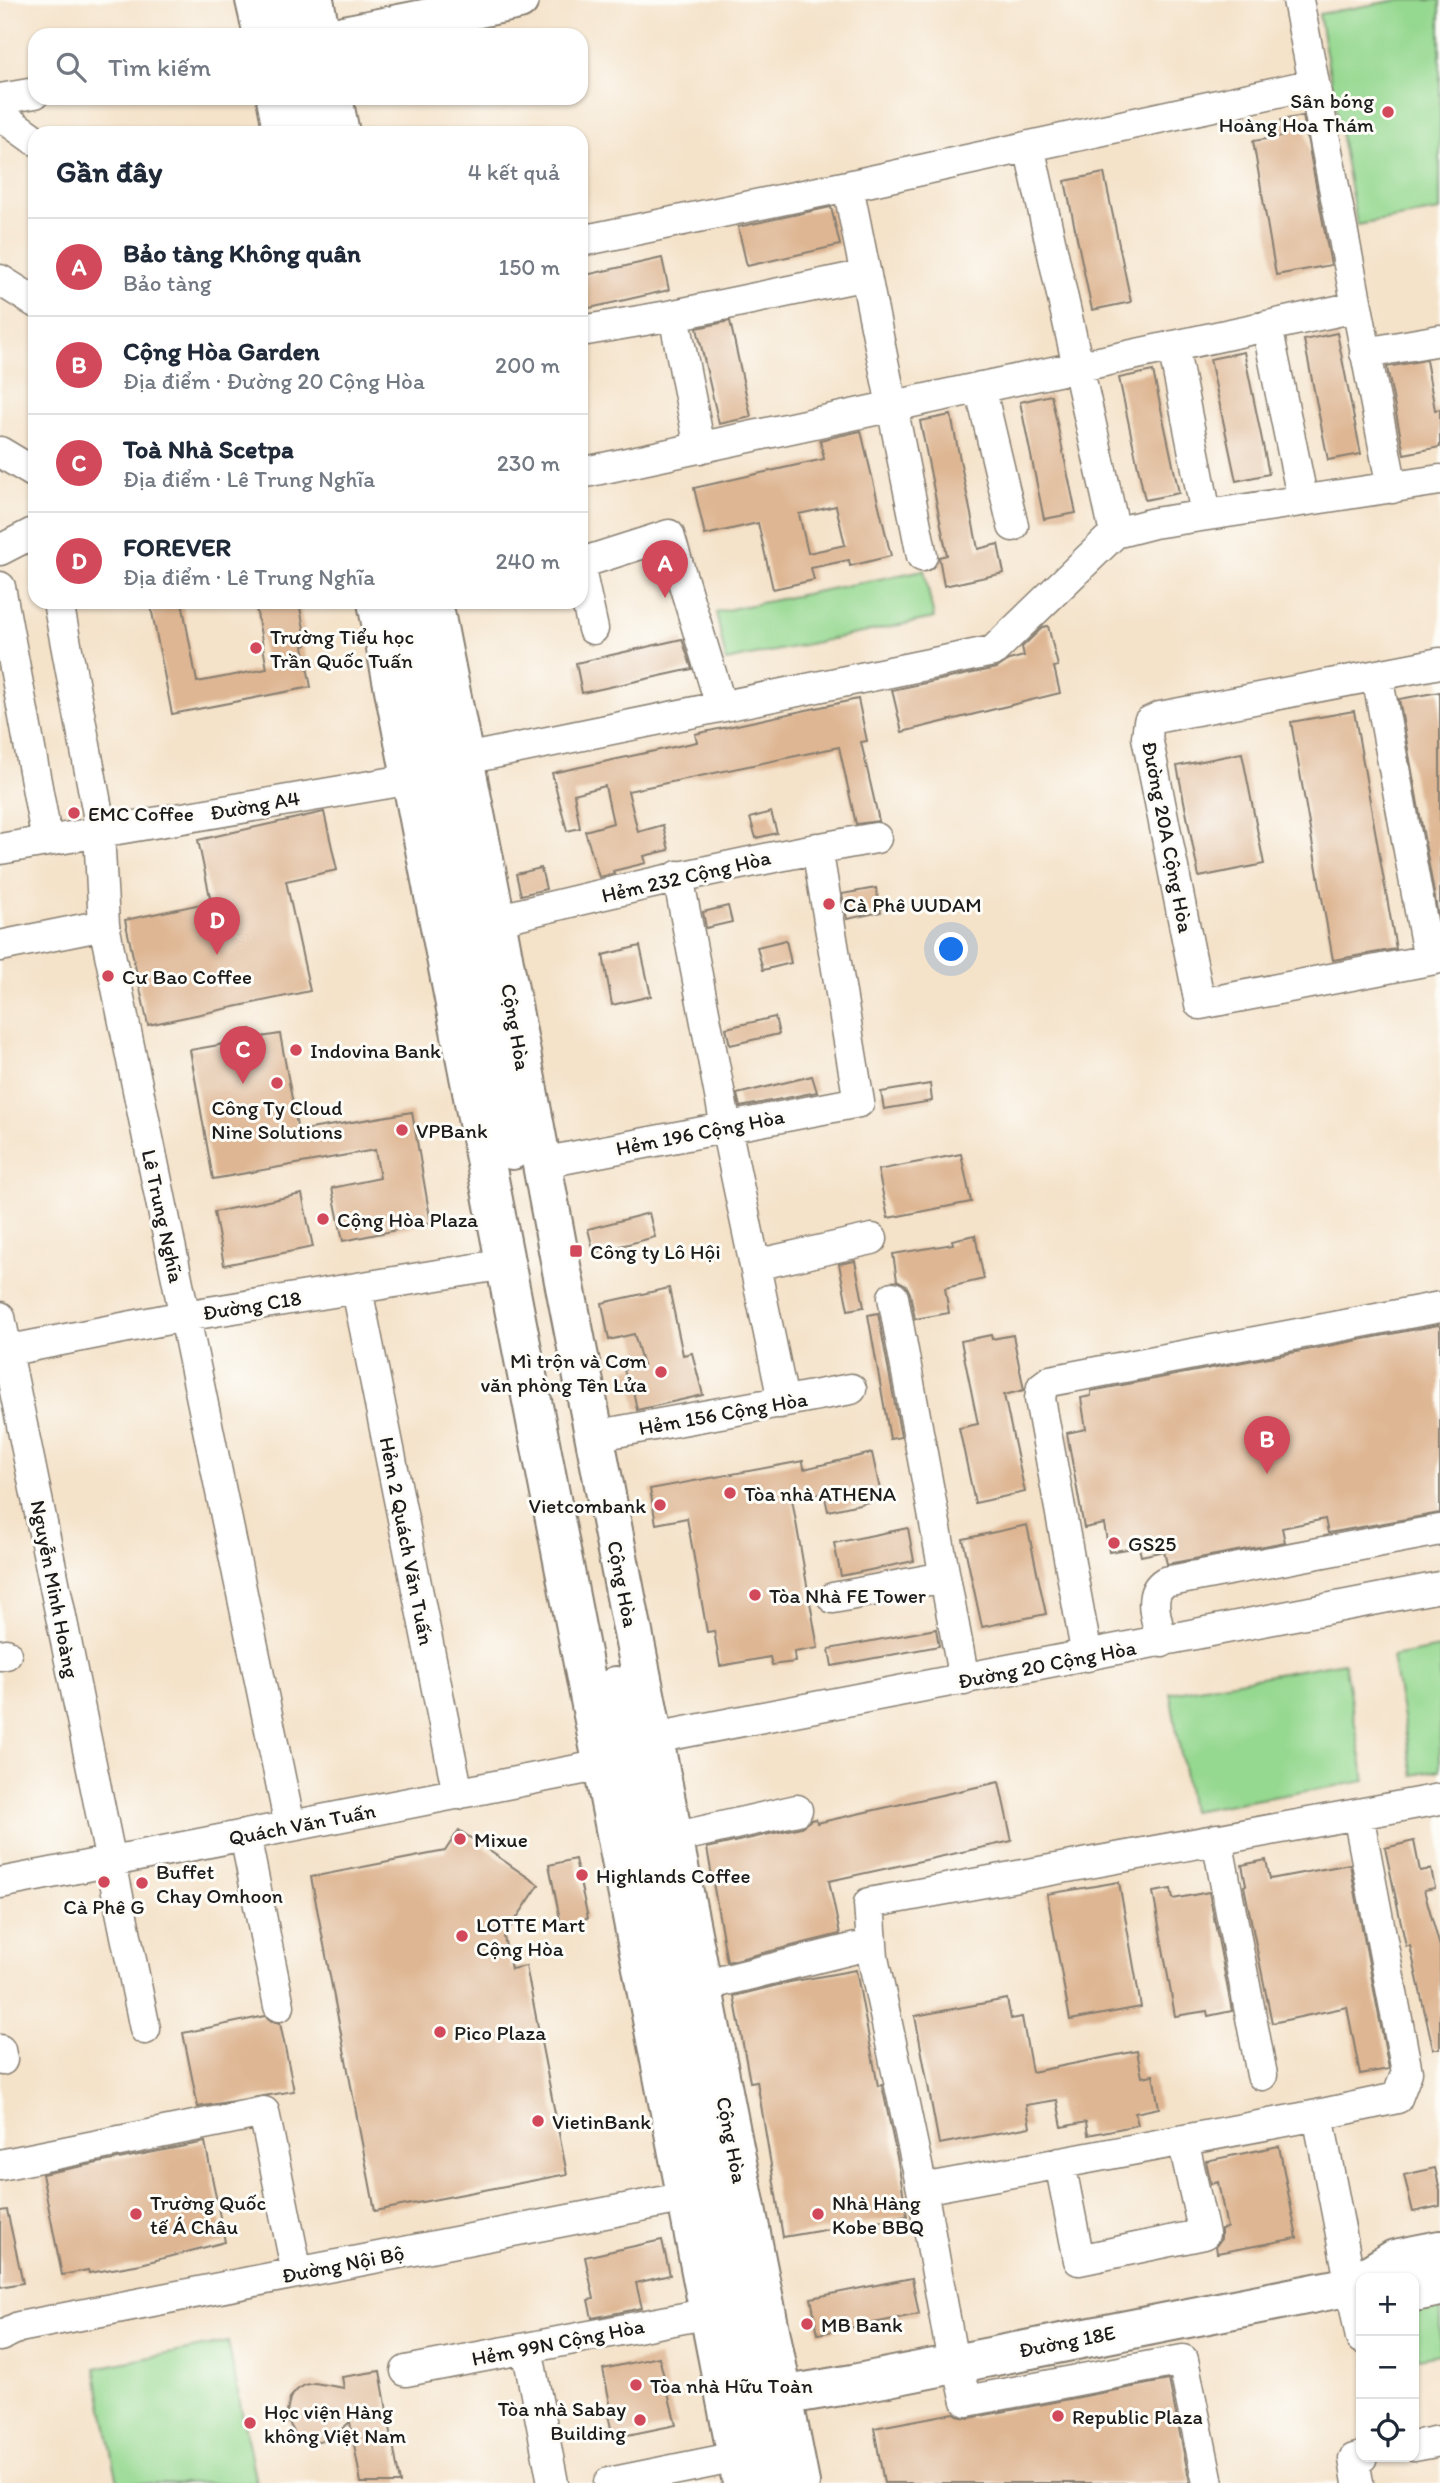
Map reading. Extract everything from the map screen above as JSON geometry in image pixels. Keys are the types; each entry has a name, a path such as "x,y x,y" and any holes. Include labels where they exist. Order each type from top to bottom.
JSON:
{"main road":[{"path":"255,0 261,28"},
{"path":"286,0 292,28"},
{"path":"314,0 320,28"},
{"path":"379,28 519,0"},
{"path":"277,105 281,126"},
{"path":"306,105 311,126"},
{"path":"335,105 339,126"},
{"name":"Cộng Hòa","path":"380,609 496,920 702,1986 755,2401 740,2470"},
{"path":"406,609 438,768"},
{"name":"Cộng Hòa","path":"433,609 438,768 506,1264 709,2313 800,2483"},
{"name":"Cộng Hòa","path":"438,768 771,2483"},
{"name":"Đường 18E","path":"1374,2273 1395,2259 1440,2250"},
{"name":"Đường 18E","path":"755,2401 853,2384 1356,2284"},
{"path":"1419,2291 1440,2287"}],"street":[{"path":"1298,0 1392,488"},
{"path":"588,241 1314,84"},
{"path":"0,99 28,94"},
{"path":"0,115 28,134"},
{"path":"1029,146 1115,533 1154,523 1440,480"},
{"path":"848,186 922,556"},
{"path":"588,330 674,315 866,275"},
{"path":"0,280 28,298"},
{"path":"588,472 1356,307"},
{"path":"674,315 700,448"},
{"path":"1267,326 1300,487"},
{"path":"1365,353 1440,340"},
{"path":"1173,346 1203,499"},
{"path":"980,387 1013,526"},
{"path":"0,452 28,469"},
{"name":"Đường A4","path":"0,849 438,768 721,706 993,652 1115,533"},
{"path":"588,561 669,535 721,706"},
{"path":"0,550 28,536"},
{"path":"0,587 47,841"},
{"path":"588,606 593,629"},
{"name":"Lê Trung Nghĩa","path":"59,609 98,814 104,925 290,1826"},
{"name":"Đường 20A Cộng Hòa","path":"1435,959 1200,1004 1147,737 1149,722 1160,717 1440,663"},
{"path":"1377,675 1435,959"},
{"name":"Hẻm 232 Cộng Hòa","path":"496,920 678,876 876,838"},
{"name":"Hẻm 196 Cộng Hòa","path":"541,1163 859,1102 817,848"},
{"path":"678,876 726,1127 780,1386 780,1403"},
{"path":"0,946 104,925"},
{"path":"755,1265 872,1239"},
{"name":"Đường C18","path":"3,1352 184,1315 506,1264"},
{"name":"Hẻm 2 Quách Văn Tuấn","path":"357,1289 458,1794"},
{"path":"893,1297 964,1680"},
{"path":"1087,1656 1040,1399 1042,1387 1050,1381 1440,1307"},
{"name":"Nguyễn Minh Hoàng","path":"0,1317 3,1352 145,2029"},
{"name":"Hẻm 156 Cộng Hòa","path":"594,1436 851,1389"},
{"path":"1162,1642 1154,1593 1165,1581 1440,1530"},
{"path":"833,1598 944,1577"},
{"name":"Đường 20 Cộng Hòa","path":"654,1738 1440,1587"},
{"name":"Quách Văn Tuấn","path":"0,1882 603,1765"},
{"path":"1208,2483 1183,2360 967,2400 955,2363 922,2189 873,1958 869,1902 1440,1799"},
{"path":"673,1838 797,1810"},
{"path":"922,2189 1397,2098 1407,2072 1358,1814"},
{"path":"245,1835 279,2006"},
{"path":"1217,1839 1262,2075"},
{"path":"702,1986 856,1948"},
{"path":"0,2165 264,2112 297,2273"},
{"path":"1318,2115 1357,2273"},
{"path":"1060,2163 1079,2260 1204,2234 1183,2140"},
{"name":"Đường Nội Bộ","path":"0,2336 19,2327 687,2197"},
{"name":"Hẻm 99N Cộng Hòa","path":"406,2371 709,2313"},
{"path":"527,2348 554,2483"},
{"path":"1419,2445 1440,2441"},
{"path":"1356,2458 1358,2483"},
{"path":"609,2483 740,2470"}],"green space":[{"name":"Sân bóng Hoàng Hoa Thám","path":"1398,0 1440,0 1440,211 1357,225 1319,14"},
{"path":"924,570 934,618 726,661 716,612"},
{"path":"1440,1648 1440,1770 1413,1775 1392,1657"},
{"path":"1344,1662 1365,1781 1191,1811 1170,1693"},
{"path":"1440,2301 1440,2354 1419,2358 1419,2305"},
{"path":"228,2342 256,2483 118,2483 95,2368"}],"building":[{"path":"1303,116 1331,265 1276,275 1253,141 1284,136 1281,120"},
{"path":"1104,173 1131,302 1092,310 1065,181"},
{"path":"831,207 840,245 747,266 738,227"},
{"path":"662,258 669,290 588,308 588,274"},
{"path":"730,321 751,417 719,424 697,328"},
{"path":"1337,333 1361,454 1328,460 1304,340"},
{"path":"1244,352 1269,474 1236,481 1210,359"},
{"path":"1426,360 1435,410 1440,409 1440,447 1404,454 1387,367"},
{"path":"1153,371 1179,493 1145,500 1119,378"},
{"path":"1051,395 1076,513 1044,519 1020,402"},
{"path":"951,415 978,549 998,544 1004,573 944,586 939,557 947,555 920,421"},
{"path":"861,431 891,556 850,566 849,560 811,568 814,580 773,589 758,523 705,535 694,488 824,459 820,440","holes":["836,506 845,545 808,553 799,514"]},
{"path":"151,609 183,609 197,682 267,669 256,609 300,609 307,645 303,646 311,687 172,714"},
{"path":"1048,626 1058,666 1054,667 1060,693 902,732 892,690 997,668 1009,660 1024,656 1022,647 1043,627"},
{"path":"682,639 692,669 582,693 576,663"},
{"path":"1440,692 1440,914 1438,915 1399,699"},
{"path":"858,699 867,741 861,742 879,821 856,824 839,747 628,791 638,832 663,825 669,850 644,856 646,863 613,871 614,874 599,877 585,831 613,823 605,786 574,794 580,828 567,831 552,773 697,742 695,734"},
{"path":"1354,711 1396,949 1333,960 1291,722"},
{"path":"1242,753 1264,864 1199,877 1177,766"},
{"path":"324,812 337,870 286,881 310,991 148,1025 125,920 211,902 198,840"},
{"path":"771,812 777,833 756,838 750,818"},
{"path":"541,868 546,889 521,895 516,874"},
{"path":"876,888 881,912 847,919 842,894"},
{"path":"728,906 732,922 706,928 703,912"},
{"path":"786,940 791,963 763,970 757,947"},
{"path":"640,946 651,996 612,1005 603,955"},
{"path":"775,1017 779,1034 730,1045 726,1028"},
{"path":"251,1029 255,1038 280,1034 298,1131 412,1112 431,1223 343,1241 332,1188 380,1178 375,1150 213,1179 190,1050 219,1045"},
{"path":"812,1076 817,1092 740,1107 737,1094"},
{"path":"930,1084 932,1101 884,1109 881,1092"},
{"path":"961,1154 971,1202 888,1218 878,1170"},
{"path":"302,1194 313,1247 224,1265 214,1212"},
{"path":"649,1213 655,1237 594,1253 588,1229"},
{"path":"975,1235 984,1279 945,1288 949,1313 915,1319 910,1293 906,1285 897,1280 893,1254 953,1244 952,1240"},
{"path":"855,1261 864,1307 848,1310 839,1264"},
{"path":"669,1288 683,1355 692,1353 703,1395 637,1410 633,1390 629,1391 624,1369 643,1365 634,1334 609,1340 602,1303"},
{"path":"878,1313 901,1437 890,1439 868,1315"},
{"path":"1438,1325 1440,1513 1328,1533 1325,1519 1282,1528 1285,1542 1167,1564 1164,1551 1141,1556 1139,1547 1109,1552 1104,1524 1084,1528 1067,1433 1086,1429 1081,1398 1091,1396 1091,1391"},
{"path":"991,1335 992,1339 1013,1335 1024,1390 1004,1395 1025,1492 975,1503 959,1428 978,1424 961,1341"},
{"path":"872,1453 882,1499 828,1511 824,1493 792,1499 818,1648 794,1652 795,1662 772,1665 770,1657 720,1666 714,1631 707,1632 687,1518 656,1524 650,1489 803,1461 804,1469"},
{"path":"1027,1525 1046,1614 982,1627 963,1539"},
{"path":"908,1528 914,1561 841,1576 834,1543"},
{"path":"936,1629 939,1646 832,1666 829,1649"},
{"path":"999,1782 1012,1841 829,1881 840,1934 727,1962 707,1848 801,1827 811,1820 816,1819 817,1823"},
{"name":"Pico Plaza","path":"459,1830 539,1885 504,1937 511,1969 526,1966 567,2174 375,2211 311,1877 445,1851"},
{"path":"1414,1841 1420,1871 1431,1869 1435,1888 1424,1890 1440,1947 1440,2049 1433,2049 1410,1946 1406,1946 1385,1848"},
{"path":"575,1859 588,1918 561,1924 549,1865"},
{"path":"1266,1860 1270,1879 1350,1864 1389,2069 1360,2074 1347,2007 1272,2023 1242,1865"},
{"path":"1119,1882 1141,2007 1070,2020 1047,1894"},
{"path":"1171,1889 1173,1899 1209,1892 1232,2011 1208,2016 1207,2011 1175,2016 1153,1892"},
{"path":"856,1970 878,2086 882,2085 898,2162 907,2216 783,2237 757,2081 750,2082 734,1996"},
{"path":"1007,1999 1011,2019 1022,2017 1032,2072 1137,2051 1142,2077 1153,2075 1159,2108 1135,2113 1138,2125 1088,2135 1086,2122 1062,2127 1057,2100 1026,2105 1030,2127 939,2144 915,2016"},
{"path":"265,2016 280,2023 294,2091 198,2107 183,2033"},
{"path":"205,2142 225,2242 141,2264 62,2275 42,2174"},
{"path":"1279,2146 1297,2238 1217,2253 1216,2246 1221,2239 1221,2229 1227,2228 1218,2182 1211,2184 1206,2161"},
{"path":"1435,2168 1440,2206 1413,2212 1404,2175"},
{"path":"7,2210 23,2283 0,2287 0,2211"},
{"path":"662,2240 670,2275 636,2283 642,2308 592,2318 588,2300 594,2299 585,2257"},
{"path":"912,2278 919,2314 818,2334 811,2298"},
{"name":"Tòa nhà Hữu Toàn","path":"659,2357 676,2425 613,2438 608,2414 612,2413 603,2369"},
{"path":"380,2371 400,2483 361,2483 350,2422 330,2439 312,2442 295,2434 286,2417 290,2398 305,2385 315,2383 344,2388 342,2377"},
{"name":"Republic Plaza","path":"1169,2380 1190,2483 884,2483 874,2428 954,2413 970,2418"}],"place":[{"name":"Sân bóng Hoàng Hoa Thám","path":"1388,112"},
{"name":"Bảo tàng Không quân","path":"665,598"},
{"name":"Trường Tiểu học Trần Quốc Tuấn","path":"256,648"},
{"name":"EMC Coffee","path":"74,813"},
{"name":"Cà Phê UUDAM","path":"829,904"},
{"name":"FOREVER","path":"217,955"},
{"name":"Cư Bao Coffee","path":"108,976"},
{"name":"Indovina Bank","path":"296,1050"},
{"name":"Công Ty Cloud Nine Solutions","path":"277,1083"},
{"name":"Toà Nhà Scetpa","path":"243,1084"},
{"name":"VPBank","path":"402,1130"},
{"name":"Cộng Hòa Plaza","path":"323,1219"},
{"name":"Công ty Lô Hội","path":"576,1251"},
{"name":"Mì trộn và Cơm văn phòng Tên Lửa","path":"661,1372"},
{"name":"Cộng Hòa Garden","path":"1267,1474"},
{"name":"Tòa nhà ATHENA","path":"730,1493"},
{"name":"Vietcombank","path":"660,1505"},
{"name":"GS25","path":"1114,1543"},
{"name":"Tòa Nhà FE Tower","path":"755,1595"},
{"name":"Mixue","path":"460,1839"},
{"name":"Highlands Coffee","path":"582,1875"},
{"name":"Cà Phê G","path":"104,1882"},
{"name":"Buffet Chay Omhoon","path":"142,1883"},
{"name":"LOTTE Mart Cộng Hòa","path":"462,1936"},
{"name":"Pico Plaza","path":"440,2032"},
{"name":"VietinBank","path":"538,2121"},
{"name":"Trường Quốc tế Á Châu","path":"136,2214"},
{"name":"Nhà Hàng Kobe BBQ","path":"818,2214"},
{"name":"MB Bank","path":"807,2324"},
{"name":"Tòa nhà Hữu Toàn","path":"636,2385"},
{"name":"Republic Plaza","path":"1058,2416"},
{"name":"Tòa nhà Sabay Building","path":"640,2420"},
{"name":"Học viện Hàng không Việt Nam","path":"250,2423"}]}
